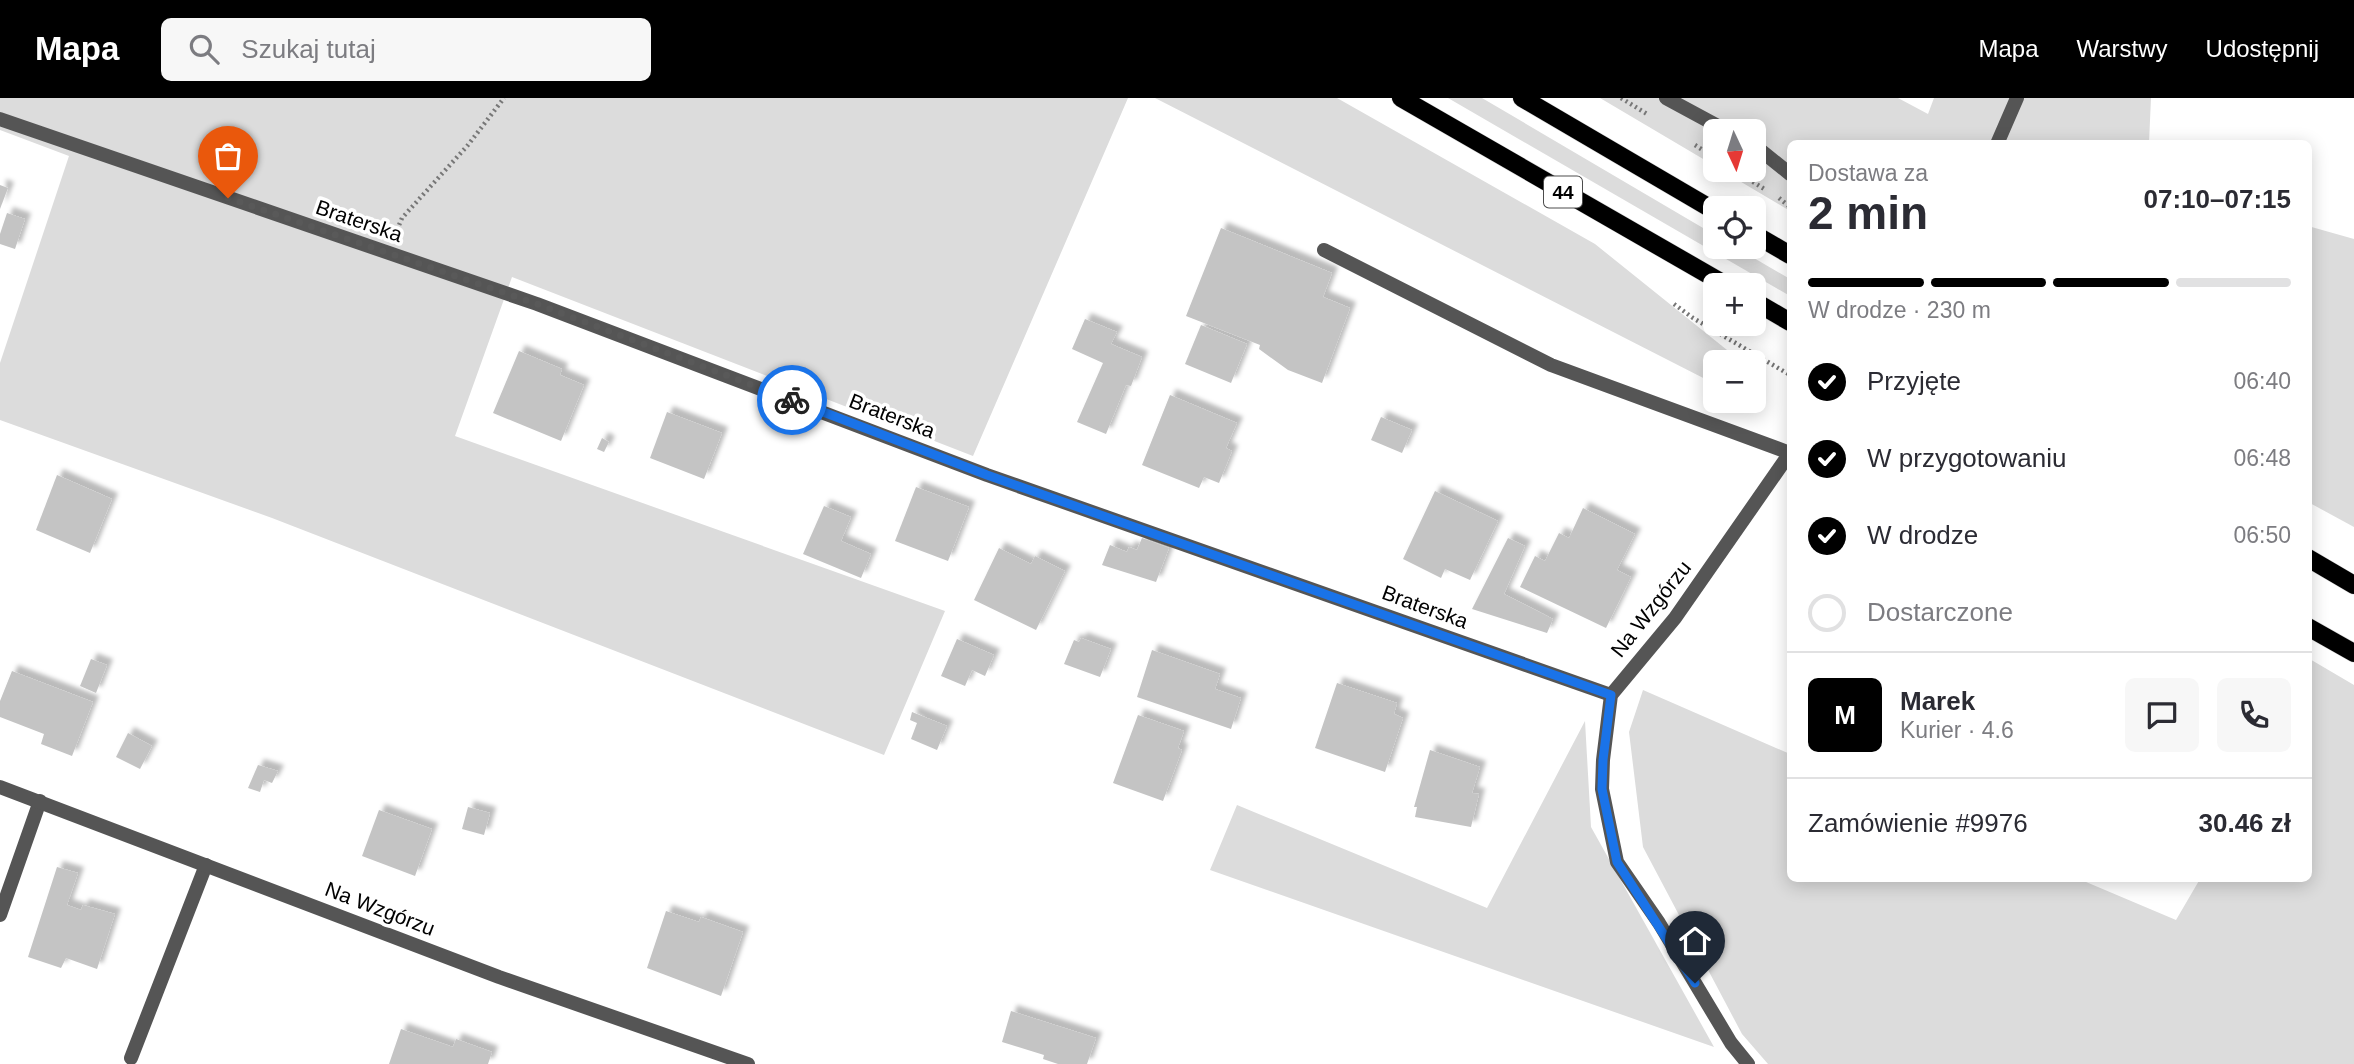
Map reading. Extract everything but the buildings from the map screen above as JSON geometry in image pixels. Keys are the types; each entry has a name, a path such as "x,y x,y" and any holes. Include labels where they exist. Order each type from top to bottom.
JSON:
{"main road":[{"name":"44","path":"1401,98 1705,273"},
{"path":"1522,98 1703,204"},
{"path":"1766,241 1787,253"},
{"path":"1766,308 1787,321"},
{"path":"2312,560 2354,585"},
{"path":"2312,629 2354,653"}],"street":[{"path":"1665,98 1704,119"},
{"path":"1999,140 2017,98"},
{"name":"Braterska","path":"0,119 662,349 987,475 1611,695"},
{"path":"1766,155 1787,172"},
{"path":"1324,250 1551,365 1787,452"},
{"name":"Na Wzgórzu","path":"1611,695 1675,618 1787,457"},
{"path":"1611,695 1602,789 1617,862 1658,923 1731,1043 1748,1064"},
{"name":"Na Wzgórzu","path":"0,787 499,977 748,1064"},
{"path":"0,915 40,801"},
{"path":"131,1058 206,865"}],"path":[{"path":"389,253 402,218 468,145 504,98"},
{"path":"1752,182 1787,205"},
{"path":"1674,304 1787,373"}],"shaded area":[{"path":"0,98 1128,98 973,456 512,277 455,436 945,611 884,755 272,518 0,420 0,363 69,156 0,130"},
{"path":"1155,98 1337,98 1595,244 1703,331 1703,336 1710,336 1727,350 1703,350 1703,378"},
{"path":"1448,98 1482,98 1703,228 1703,246"},
{"path":"1600,98 1898,98 1928,114 1934,98 2151,98 2149,140 1787,140 1787,209 1741,182 1766,182 1766,119 1703,119 1703,159"},
{"path":"2312,227 2354,239 2354,527 2312,504"},
{"path":"1726,259 1756,259 1787,277 1787,294 1766,282 1766,273 1750,273"},
{"path":"2312,660 2354,685 2354,1064 1768,1064 1742,1034 1643,847 1629,732 1643,690 1787,753 1787,882 2086,882 2176,920 2198,882 2312,882"},
{"path":"1585,721 1591,827 1714,1047 1210,870 1237,805 1487,908"}],"way so far":[{"path":"228,198 537,304 792,400"}],"route":[{"path":"792,400 987,475 1611,695 1602,789 1617,862 1695,983"}]}
